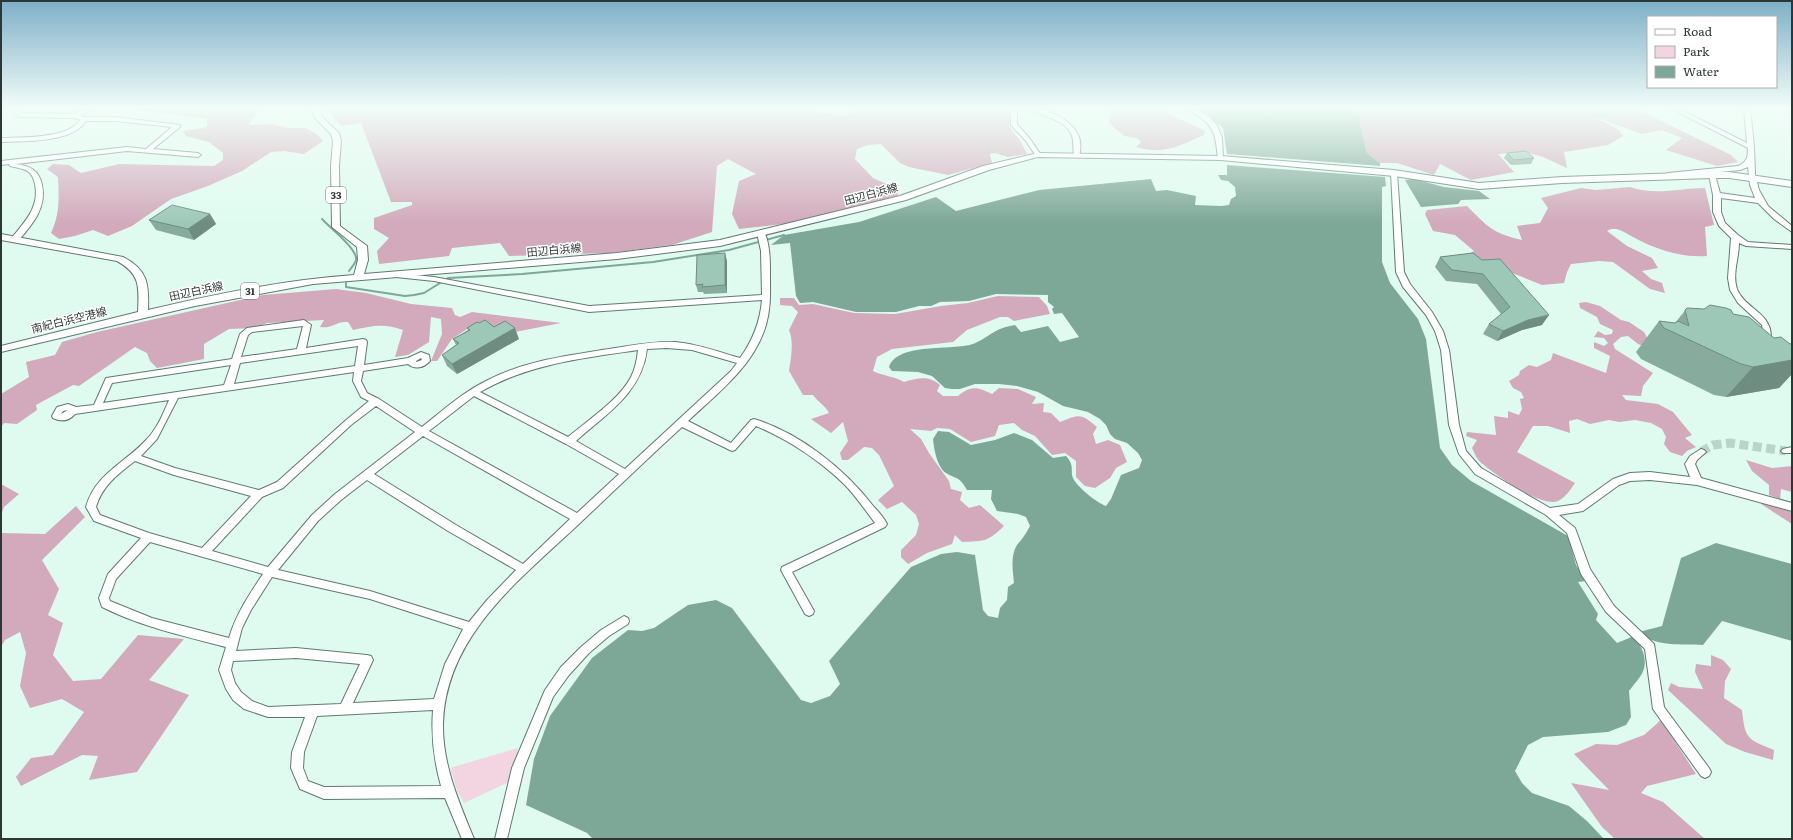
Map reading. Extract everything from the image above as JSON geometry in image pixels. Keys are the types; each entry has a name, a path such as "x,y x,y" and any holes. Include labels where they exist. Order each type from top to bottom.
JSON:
{"main road":[{"name":"33","path":"337,146 335,166 336,227 340,232 362,246 363,260 358,278"},
{"name":"田辺白浜線","path":"143,315 265,288 313,281 625,256 720,242 763,239 903,198 986,168 1026,157 1038,156 1175,156 1221,158 1394,173 1479,186 1562,180 1712,175 1752,178 1792,184"},
{"path":"1,237 120,259 130,263 138,270 143,281 143,315"},
{"name":"南紀白浜空港線","path":"1,349 143,315"}],"street":[{"path":"148,150 153,146"},
{"path":"1032,146 1038,156"},
{"path":"1076,146 1077,155"},
{"path":"1219,146 1221,158"},
{"path":"1751,147 1752,178 1755,189 1762,201 1792,230"},
{"path":"1,163 127,149 198,155"},
{"path":"1661,176 1740,168 1746,165 1751,157"},
{"path":"1,163 24,167 32,171 36,175 41,192 36,214 28,226 15,239"},
{"path":"1394,173 1400,272 1406,285 1429,314 1439,331 1444,350 1454,425 1462,452 1478,471 1549,512 1571,531 1585,571 1610,609 1650,647 1659,709 1705,772"},
{"path":"1712,175 1717,195 1717,212 1722,224 1735,238 1746,244 1792,247"},
{"path":"1717,195 1762,201"},
{"path":"1735,238 1736,244 1732,272 1734,290 1745,304 1766,325 1767,343 1774,351"},
{"path":"468,839 448,792 440,762 438,736 439,704 446,678 458,650 471,627 494,600 734,373 755,344 762,327 767,298 763,239"},
{"path":"394,275 434,279 589,309 767,298"},
{"path":"228,388 244,334 250,330 304,323 307,325 301,350"},
{"path":"97,407 109,380 301,350 363,342 357,381 364,395 376,401 421,431 578,519"},
{"path":"439,704 268,712 248,705 237,696 230,685 225,670 237,628 247,607 270,572 315,518 421,431 473,392 502,376 540,363 643,347 674,345 697,348 742,362"},
{"path":"569,442 621,396 634,381 641,365 643,347"},
{"path":"72,411 411,361"},
{"path":"473,392 569,442 626,474"},
{"path":"175,396 161,426 149,442 134,457 121,466 100,488 92,501 91,507 97,518 148,536 270,572 370,595 471,627"},
{"path":"205,552 258,494 280,485 348,423 376,401"},
{"path":"681,422 732,448 754,422 771,428 809,452 848,481 882,524 786,570 809,611"},
{"path":"1697,481 1690,464 1693,458 1701,452"},
{"path":"134,457 174,471 258,494"},
{"path":"367,475 452,528 524,570"},
{"path":"1549,512 1580,508 1616,482 1630,477 1650,476 1697,481 1792,507"},
{"path":"148,536 112,577 104,598 106,604 122,612 155,623 233,644"},
{"path":"501,839 518,768 549,694 565,671 585,650 605,633 624,621"},
{"path":"228,656 296,653 367,660 345,708"},
{"path":"313,711 298,752 297,768 304,785 324,793 448,792"}],"green space":[{"path":"518,748 511,781 464,803 457,790 450,768"}],"shaded area":[{"path":"214,146 315,146 304,154 284,151 271,152 242,171 208,186 171,199 132,226 108,236 93,230 59,239 51,233 56,219 59,199 58,177 47,169 53,164 69,165 81,173 119,164 214,166 223,160 223,153"},
{"path":"370,146 865,146 857,149 855,159 873,178 900,190 897,196 792,223 739,229 732,214 739,181 756,174 728,159 717,166 712,232 672,245 610,253 509,256 500,243 452,248 449,256 379,264 377,251 389,238 374,229 374,218 412,205 412,202 391,202"},
{"path":"883,146 1023,146 1027,154 1008,157 995,153 990,154 992,163 948,175 909,167 900,163"},
{"path":"1137,146 1178,146 1163,150"},
{"path":"1365,146 1600,146 1564,152 1567,168 1543,157 1525,152 1498,154 1514,172 1471,180 1440,164 1434,175 1397,163 1380,163 1367,153"},
{"path":"1671,146 1713,146 1731,155 1738,162 1717,166 1666,150"},
{"path":"1630,187 1649,191 1705,188 1714,225 1705,227 1707,256 1674,253 1653,247 1618,229 1611,229 1607,231 1627,246 1652,258 1658,268 1642,271 1651,279 1662,283 1665,293 1650,289 1613,262 1599,261 1571,264 1564,283 1542,285 1468,255 1474,251 1455,235 1433,231 1425,214 1427,210 1467,206 1480,219 1497,232 1522,240 1517,226 1540,223 1548,208 1541,198 1581,188 1596,190"},
{"path":"336,289 366,293 411,304 452,308 455,315 460,317 472,312 561,323 515,332 476,323 452,339 437,361 431,361 442,334 441,319 431,317 429,342 408,355 395,357 403,330 390,326 372,326 353,330 348,322 344,322 328,327 320,327 324,320 267,323 255,328 229,329 204,344 204,359 157,368 150,361 147,353 135,347 79,386 73,385 36,405 37,410 17,424 4,423 1,427 1,394 29,377 26,362 55,355 62,342 97,332 263,295"},
{"path":"998,296 1039,297 1047,306 1050,314 1014,321 1008,317 1000,317 967,330 953,342 892,349 877,357 873,371 904,382 923,378 932,380 940,385 937,391 943,396 958,396 967,390 975,388 992,394 999,388 1018,389 1036,397 1032,404 1044,403 1043,412 1051,413 1060,422 1076,416 1087,419 1097,427 1093,434 1096,444 1108,440 1120,445 1127,462 1116,468 1110,478 1095,488 1085,486 1076,477 1076,461 1065,453 1052,455 1035,436 1022,430 1014,423 999,425 995,436 971,442 950,429 937,428 931,431 910,429 921,439 949,481 951,489 962,492 960,500 969,508 980,505 1004,526 994,535 981,541 962,542 955,535 952,544 927,553 908,564 901,557 901,550 916,535 919,524 916,515 902,502 887,509 878,500 894,486 879,455 872,448 864,447 848,460 842,460 840,453 848,441 843,422 831,433 811,419 829,413 813,395 803,395 789,371 792,345 789,330 798,312 792,306 780,305 780,298 794,298 799,305 813,304 854,313 895,314 968,303"},
{"path":"1586,302 1600,306 1621,320 1629,322 1644,332 1650,343 1646,347 1638,344 1628,336 1621,337 1613,344 1615,349 1653,373 1643,386 1641,396 1622,395 1626,400 1658,404 1673,412 1692,435 1685,438 1696,447 1687,451 1682,456 1670,452 1664,444 1666,437 1662,429 1651,423 1635,420 1619,422 1609,420 1590,424 1577,419 1569,421 1570,433 1548,426 1533,426 1517,452 1575,483 1563,498 1558,501 1551,502 1531,496 1490,470 1480,462 1473,451 1472,448 1477,440 1466,436 1467,432 1496,435 1494,416 1508,418 1508,411 1519,415 1522,409 1520,399 1524,398 1521,392 1513,388 1509,381 1519,375 1520,371 1529,365 1537,367 1551,360 1553,353 1606,373 1610,356 1594,348 1594,342 1604,346 1608,343 1604,338 1594,337 1598,331 1605,335 1612,334 1613,330 1600,324 1597,317 1580,308 1579,303"},
{"path":"1746,460 1772,468 1792,466 1792,492 1781,489 1780,499 1769,495 1769,485 1752,471"},
{"path":"1,484 19,494 4,507 1,515"},
{"path":"1761,502 1792,512 1792,524 1761,504"},
{"path":"76,506 85,517 42,560 59,589 48,615 63,623 53,655 73,681 101,679 138,635 184,639 149,680 189,695 137,772 89,780 98,756 82,755 21,786 16,777 31,758 53,755 84,712 62,699 30,708 20,686 26,653 20,632 5,640 1,647 1,533 45,534"},
{"path":"1711,655 1723,660 1731,669 1725,681 1724,698 1742,710 1744,727 1749,737 1774,750 1773,760 1745,752 1726,744 1668,690 1671,683 1679,687 1703,689 1695,672 1696,664 1711,666"},
{"path":"1661,720 1696,774 1647,786 1641,793 1663,802 1705,839 1615,839 1602,827 1571,783 1609,790 1574,754 1596,744 1617,745 1644,735"}],"water":[{"path":"1226,146 1365,146 1367,153 1380,163 1380,166 1227,154"},
{"path":"1227,165 1385,177 1386,186 1382,187 1382,262 1390,283 1418,319 1426,339 1440,448 1452,465 1471,481 1568,536 1576,565 1586,581 1578,582 1598,614 1596,620 1617,643 1634,636 1643,652 1645,659 1644,669 1629,691 1631,717 1626,725 1608,732 1543,737 1528,745 1515,771 1522,783 1532,793 1569,806 1587,821 1604,839 593,839 587,833 526,805 534,759 550,716 592,658 628,630 642,631 654,628 688,605 716,600 732,608 801,700 811,703 830,696 840,684 829,661 911,567 941,554 957,552 975,555 983,610 988,616 998,618 1000,608 1007,600 1008,587 1014,583 1012,564 1013,554 1017,545 1030,526 1026,517 1018,514 997,511 991,499 992,490 967,490 960,480 946,473 940,467 936,458 933,443 933,439 938,431 949,432 971,445 995,440 1014,433 1032,440 1053,458 1066,456 1071,463 1072,474 1077,484 1093,498 1106,506 1111,499 1121,475 1139,468 1142,460 1138,453 1127,443 1115,439 1100,419 1088,412 1063,406 1038,392 1017,386 975,384 960,389 945,388 932,376 918,372 892,371 889,367 894,359 903,354 926,349 973,344 997,330 1008,326 1015,325 1021,332 1048,326 1060,342 1079,337 1062,313 1054,314 1052,309 1054,307 1048,302 1048,295 996,294 969,301 940,302 931,306 919,306 896,312 856,312 813,302 800,303 796,296 790,243 771,245 784,235 859,222 936,197 956,211 1039,190 1151,179 1156,191 1167,190 1196,196 1195,205 1229,205 1231,199 1236,196 1235,187 1228,181 1221,180 1218,175 1227,175"},
{"path":"1414,179 1444,187 1479,191 1490,199 1461,200 1458,204 1421,207 1405,180"},
{"path":"1716,543 1792,564 1792,641 1722,621 1703,645 1669,644 1652,640 1639,632 1662,626 1681,558"}],"building":[{"path":"1526,151 1534,158 1514,160 1507,153"},
{"path":"172,205 210,214 188,229 149,220"},
{"path":"725,253 725,285 702,287 703,284 696,285 697,255"},
{"path":"1473,253 1482,260 1500,259 1549,315 1528,320 1503,331 1489,324 1510,307 1483,274 1452,270 1440,257"},
{"path":"1710,305 1726,308 1731,310 1733,314 1749,317 1774,338 1781,337 1792,344 1792,360 1753,367 1741,364 1664,328 1659,321 1675,323 1678,321 1689,326 1685,310 1687,308 1704,309"},
{"path":"485,320 494,327 505,321 515,328 452,364 442,355 459,343 453,339 470,330 467,328 477,322 479,323"}],"waterway":[{"path":"322,219 353,250 356,260 349,271"},
{"path":"346,283 346,287 405,296 424,293 448,278 522,274 653,262 729,250 784,235"}],"tunnel":[{"path":"1701,452 1713,445 1730,443 1786,451"}]}
